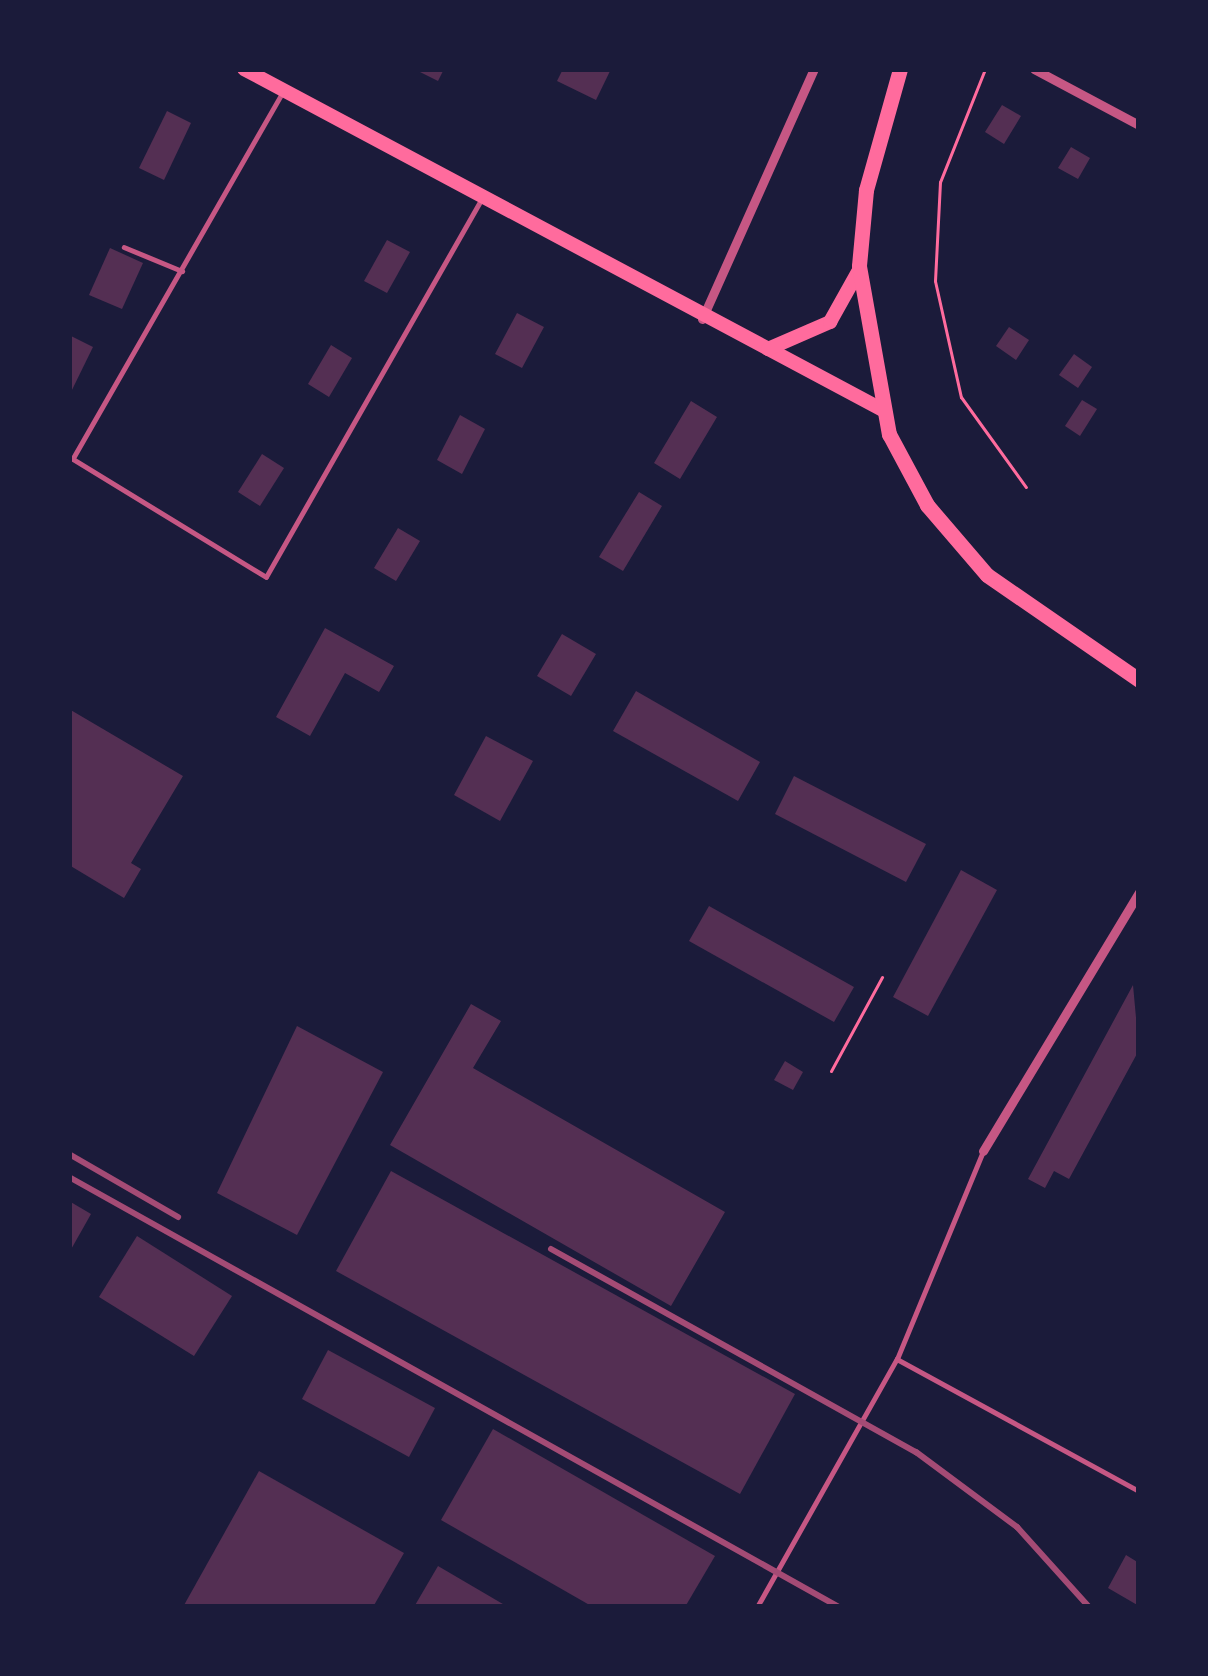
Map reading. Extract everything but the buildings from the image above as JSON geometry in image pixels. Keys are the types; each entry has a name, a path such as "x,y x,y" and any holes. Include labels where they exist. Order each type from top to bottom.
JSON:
{"main road":[{"path":"244,69 702,319 881,409"},
{"path":"900,69 866,190 859,266 881,409 910,478 974,562 1139,680"},
{"path":"768,349 835,318 859,266"}],"street":[{"path":"702,319 814,69"},
{"path":"1034,69 1139,125"},
{"path":"982,1151 1139,892"}],"lane":[{"path":"284,91 73,459 266,577 482,199"},
{"path":"124,247 182,271"},
{"path":"758,1607 896,1359 982,1151"},
{"path":"896,1359 1139,1491"}],"path":[{"path":"985,69 940,182 935,281 961,397 1026,487"},
{"path":"831,1071 883,977"}],"railway":[{"path":"69,1154 178,1217"},
{"path":"69,1177 839,1607"},
{"path":"551,1249 916,1452 1017,1527 1089,1607"}]}
